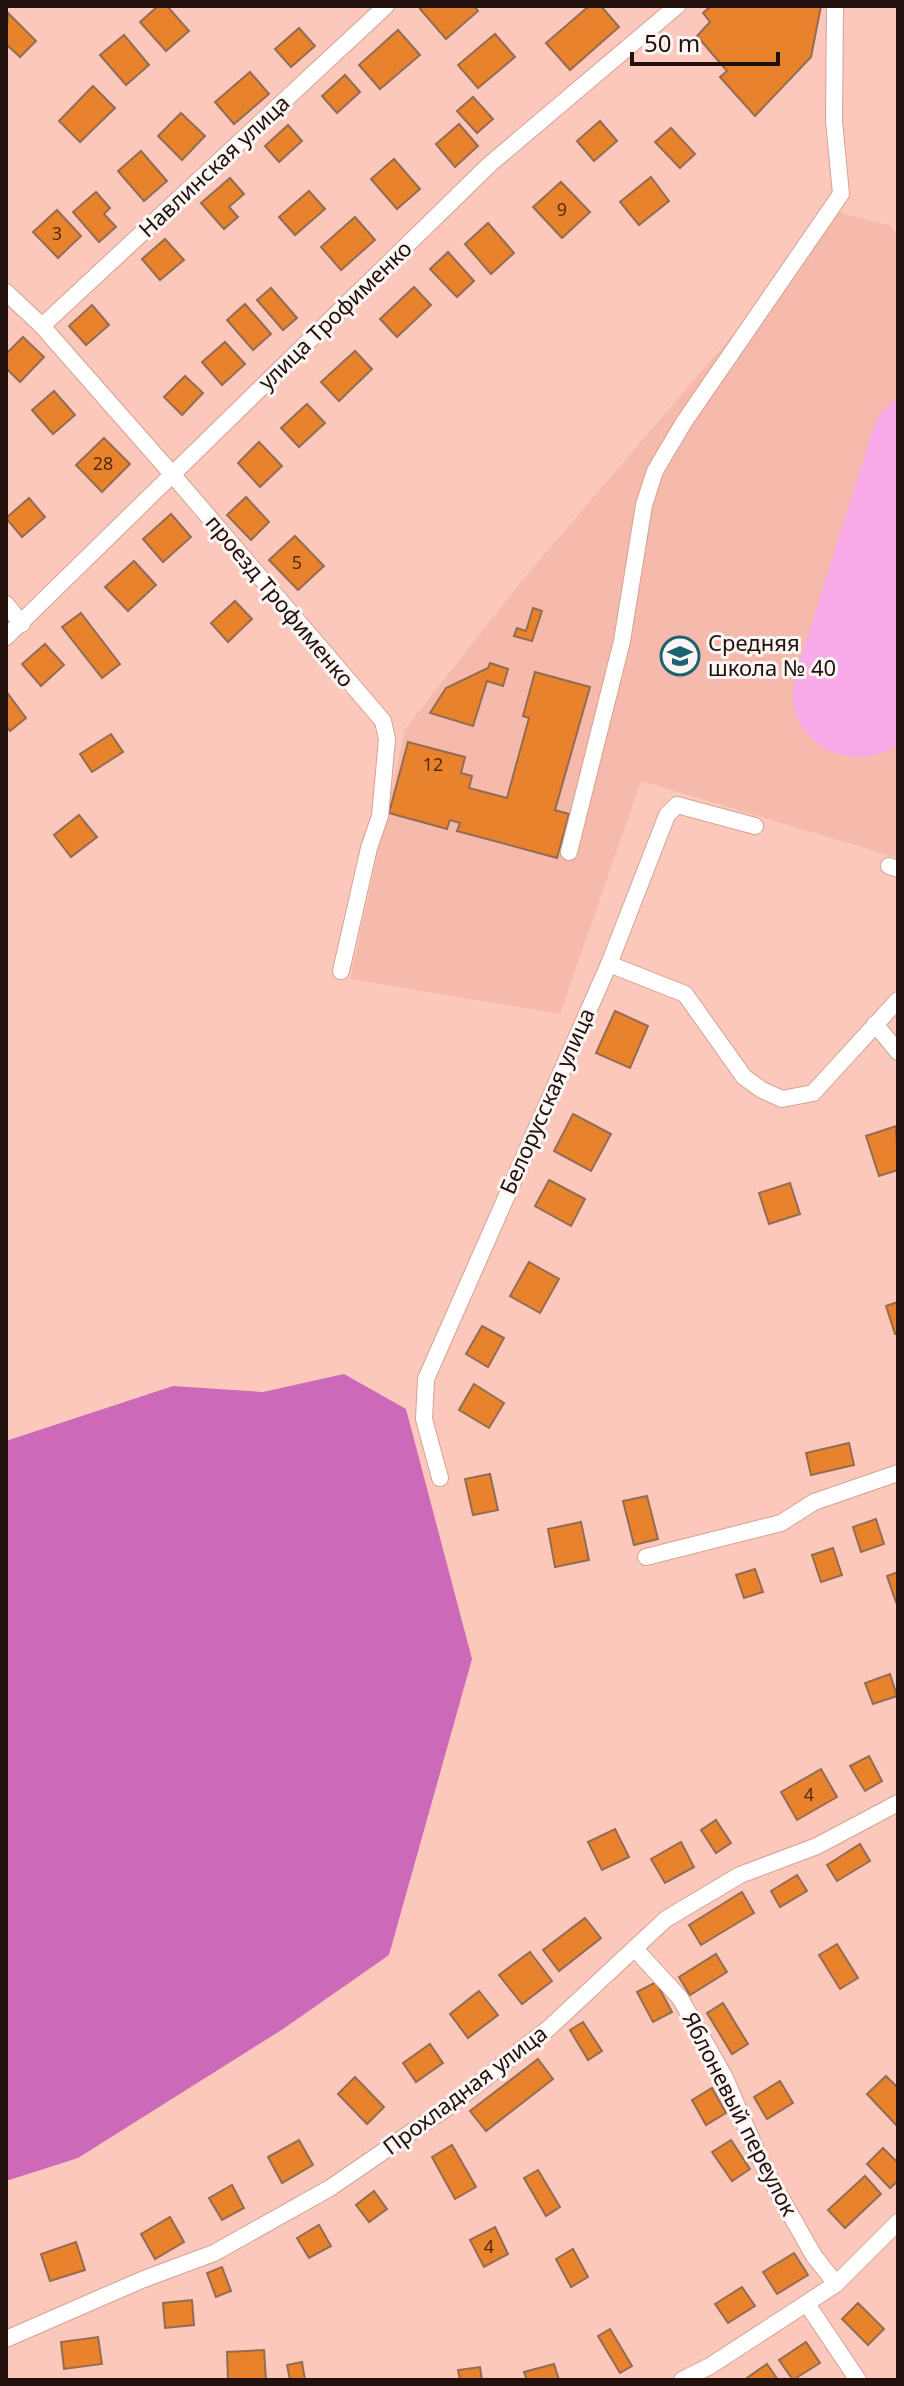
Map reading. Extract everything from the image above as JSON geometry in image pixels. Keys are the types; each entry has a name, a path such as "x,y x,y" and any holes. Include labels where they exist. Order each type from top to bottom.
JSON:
{"street":[{"name":"Навлинская улица","path":"42,326 386,6"},
{"name":"улица Трофименко","path":"6,637 490,164 677,6"},
{"path":"569,852 622,641 644,505 655,471 684,422 841,194 834,121 835,6"},
{"name":"проезд Трофименко","path":"6,292 42,326 172,474 387,729 380,816 369,848 341,971"},
{"path":"6,604 22,624"},
{"name":"Белорусская улица","path":"440,1478 424,1419 426,1379 609,964 667,815 677,805 755,826"},
{"path":"609,964 685,994 744,1077 782,1099 813,1093 898,1000"},
{"path":"875,1024 898,1052"},
{"path":"646,1557 781,1523 814,1502 898,1473"},
{"name":"Прохладная улица","path":"6,2339 144,2279 214,2253 330,2188 451,2105 549,2028 666,1919 740,1875 817,1846 898,1803"},
{"name":"Яблоневый переулок","path":"636,1950 680,1998 725,2078 763,2166 814,2256 836,2284"},
{"path":"682,2380 710,2366 836,2284 898,2222"},
{"path":"807,2304 858,2380"}],"shaded area":[{"name":"Средняя школа № 40","path":"838,212 891,226 898,236 898,858 641,781 560,1014 350,979 405,729 520,583"},
{"path":"898,397 898,745 866,757 849,756 833,752 806,733 793,701 795,676 875,423"},
{"path":"344,1374 406,1409 472,1659 389,1955 283,2029 78,2158 6,2181 6,1441 173,1386 263,1392"}],"building":[{"path":"158,6 167,6 189,31 166,51 140,22"},
{"path":"424,6 474,6 478,11 446,39 420,9"},
{"path":"589,6 601,6 619,27 570,70 546,43"},
{"path":"711,6 821,6 811,57 755,116 720,77 727,71 697,36 710,22 703,13"},
{"path":"8,13 36,41 20,57 6,44"},
{"path":"299,28 315,46 291,67 275,49"},
{"path":"398,30 420,55 380,89 359,65"},
{"path":"495,34 515,57 478,88 458,65"},
{"path":"124,35 149,65 126,85 100,55"},
{"path":"250,72 269,94 234,124 215,102"},
{"path":"345,75 360,92 337,113 322,96"},
{"path":"93,86 115,108 80,142 59,121"},
{"path":"473,97 493,119 477,133 457,111"},
{"path":"181,113 205,136 182,160 158,136"},
{"path":"600,121 617,141 594,161 577,141"},
{"path":"459,124 478,146 455,167 436,144"},
{"path":"288,125 302,141 279,162 265,146"},
{"path":"671,128 695,154 680,168 655,142"},
{"path":"141,151 167,181 144,201 118,171"},
{"path":"394,159 420,189 397,209 371,179"},
{"path":"651,177 669,201 639,225 620,202"},
{"path":"230,178 244,194 229,207 238,217 224,229 201,203"},
{"path":"561,182 590,212 562,238 533,207"},
{"path":"309,191 325,209 295,235 279,217"},
{"path":"96,192 110,208 104,214 116,227 99,242 73,212"},
{"path":"57,210 81,236 58,258 33,232"},
{"path":"355,217 375,240 341,270 321,247"},
{"path":"488,223 514,253 491,274 465,244"},
{"path":"165,239 184,260 160,280 142,259"},
{"path":"448,252 474,281 457,297 430,269"},
{"path":"414,287 431,305 397,337 380,319"},
{"path":"271,288 297,318 283,330 257,300"},
{"path":"245,304 271,334 253,350 227,320"},
{"path":"92,305 109,325 86,345 69,326"},
{"path":"23,337 44,357 20,382 6,368 6,354"},
{"path":"225,342 245,364 222,385 202,362"},
{"path":"355,351 372,369 339,401 321,382"},
{"path":"185,376 203,393 182,415 164,397"},
{"path":"54,391 75,415 53,434 32,410"},
{"path":"307,404 325,423 299,447 281,428"},
{"path":"104,438 130,464 102,492 76,465"},
{"path":"259,442 282,466 260,487 238,463"},
{"path":"246,497 269,522 251,540 227,515"},
{"path":"29,498 45,517 22,537 6,518"},
{"path":"171,514 191,537 163,562 143,539"},
{"path":"295,536 324,566 298,590 269,560"},
{"path":"134,561 156,585 128,611 105,587"},
{"path":"235,601 252,619 228,642 211,623"},
{"path":"533,608 542,611 532,641 514,636 517,628 526,631"},
{"path":"81,613 120,664 102,678 62,627"},
{"path":"45,644 64,665 41,686 22,664"},
{"path":"490,663 508,669 503,686 487,681 473,726 430,713 446,688 488,668"},
{"path":"535,672 590,687 555,810 569,814 557,858 457,831 460,823 450,820 447,829 389,813 408,742 465,757 461,773 472,776 469,788 507,798 529,718 523,716"},
{"path":"6,691 26,718 10,731 6,725"},
{"path":"111,734 123,752 92,772 80,754"},
{"path":"79,815 97,837 71,857 54,835"},
{"path":"615,1011 648,1026 630,1068 596,1053"},
{"path":"573,1114 611,1134 591,1171 554,1151"},
{"path":"896,1126 898,1170 879,1176 866,1136"},
{"path":"549,1180 585,1199 571,1226 535,1206"},
{"path":"790,1183 800,1214 769,1224 759,1193"},
{"path":"529,1262 559,1279 540,1313 510,1296"},
{"path":"898,1302 898,1333 895,1334 886,1306"},
{"path":"482,1326 504,1338 488,1367 466,1354"},
{"path":"474,1384 504,1403 489,1428 459,1410"},
{"path":"849,1443 854,1465 811,1475 806,1453"},
{"path":"490,1474 498,1510 473,1515 465,1479"},
{"path":"647,1496 658,1539 634,1545 623,1501"},
{"path":"876,1519 884,1544 861,1552 853,1527"},
{"path":"581,1522 589,1560 555,1567 548,1529"},
{"path":"833,1548 842,1575 821,1582 812,1555"},
{"path":"755,1569 763,1592 744,1598 736,1575"},
{"path":"898,1572 898,1601 896,1602 887,1576"},
{"path":"890,1674 897,1696 873,1704 865,1683"},
{"path":"869,1756 882,1781 865,1791 850,1766"},
{"path":"821,1769 837,1797 797,1820 781,1792"},
{"path":"716,1820 731,1843 716,1853 701,1830"},
{"path":"615,1829 629,1857 602,1870 588,1842"},
{"path":"681,1842 694,1867 665,1883 651,1859"},
{"path":"860,1844 870,1861 837,1881 827,1865"},
{"path":"797,1875 807,1891 780,1907 771,1891"},
{"path":"742,1892 754,1913 701,1945 689,1925"},
{"path":"585,1918 601,1938 559,1971 543,1950"},
{"path":"837,1944 858,1978 840,1989 819,1955"},
{"path":"530,1952 552,1981 522,2004 499,1975"},
{"path":"716,1954 727,1972 690,1995 679,1977"},
{"path":"656,1982 672,2012 653,2022 637,1992"},
{"path":"479,1991 498,2015 468,2038 450,2014"},
{"path":"723,2003 748,2044 732,2054 707,2013"},
{"path":"583,2022 602,2051 588,2060 570,2030"},
{"path":"430,2044 443,2063 416,2082 403,2063"},
{"path":"538,2059 553,2079 486,2131 470,2111"},
{"path":"886,2076 898,2088 898,2127 867,2094"},
{"path":"355,2077 384,2107 367,2124 338,2094"},
{"path":"780,2081 793,2103 767,2119 754,2097"},
{"path":"712,2088 726,2113 706,2125 692,2100"},
{"path":"299,2140 313,2165 282,2183 268,2157"},
{"path":"731,2140 750,2169 732,2181 712,2152"},
{"path":"452,2145 476,2187 455,2199 432,2157"},
{"path":"883,2148 898,2163 898,2181 890,2188 867,2164"},
{"path":"538,2170 560,2207 546,2216 524,2178"},
{"path":"865,2176 881,2194 845,2228 828,2210"},
{"path":"232,2185 244,2208 222,2220 209,2198"},
{"path":"374,2191 387,2209 369,2222 356,2205"},
{"path":"170,2217 184,2242 155,2259 141,2234"},
{"path":"319,2225 331,2246 309,2258 297,2238"},
{"path":"495,2227 508,2254 484,2267 470,2240"},
{"path":"76,2242 85,2270 50,2281 41,2254"},
{"path":"573,2249 588,2277 571,2287 556,2259"},
{"path":"794,2253 808,2275 777,2294 763,2272"},
{"path":"222,2267 231,2291 216,2297 207,2273"},
{"path":"742,2287 755,2306 728,2323 715,2304"},
{"path":"192,2300 194,2325 165,2328 163,2303"},
{"path":"858,2303 884,2329 868,2345 842,2319"},
{"path":"610,2329 632,2366 620,2373 598,2336"},
{"path":"98,2337 102,2364 64,2369 61,2342"},
{"path":"806,2342 820,2363 793,2380 779,2360"},
{"path":"264,2350 266,2380 228,2380 227,2352"},
{"path":"302,2362 305,2380 290,2380 287,2365"},
{"path":"554,2364 559,2380 527,2380 524,2372"},
{"path":"767,2364 778,2380 744,2380"},
{"path":"480,2367 482,2380 460,2380 458,2370"}],"place":[{"name":"Средняя школа № 40","path":"680,656"}]}
